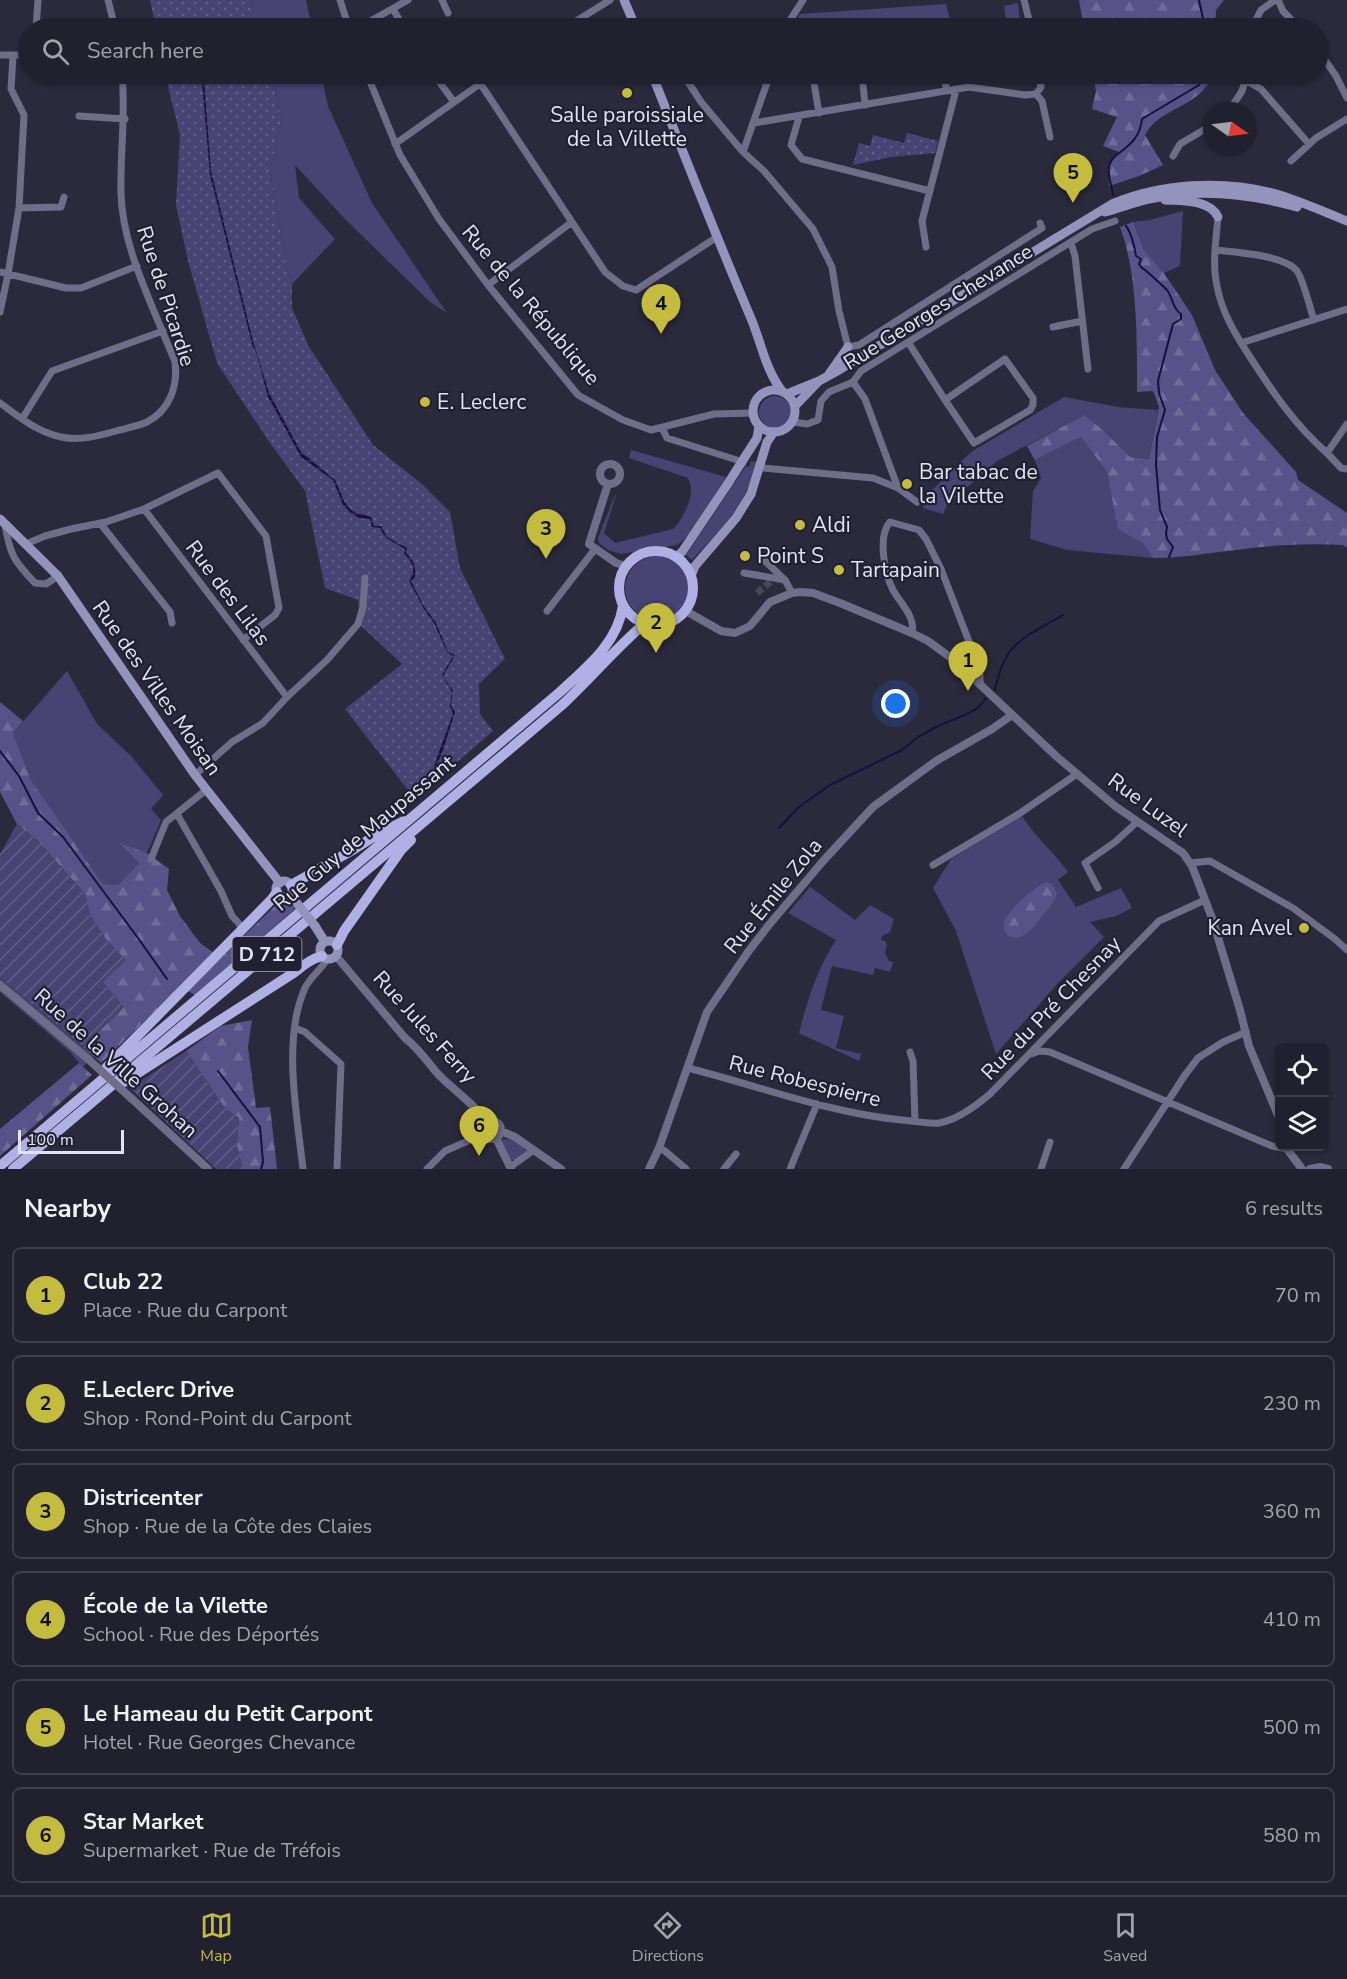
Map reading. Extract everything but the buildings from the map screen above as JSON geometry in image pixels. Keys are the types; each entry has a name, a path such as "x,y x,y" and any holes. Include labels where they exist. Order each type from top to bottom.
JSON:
{"main road":[{"path":"624,0 632,18"},
{"path":"656,84 758,334 769,373 795,406 792,422 785,429 774,432 759,426"},
{"path":"764,392 776,390 785,393 823,379 1093,215 1146,193 1209,185 1229,186 1278,195 1347,223"},
{"path":"1114,207 1188,193 1240,194 1271,200 1347,223"},
{"path":"1147,199 1200,204 1211,208 1218,217"},
{"path":"795,406 823,379 848,347"},
{"path":"676,557 757,438 759,426 753,412 755,402 764,392 769,373"},
{"path":"691,576 695,566 736,518 751,494 767,442 774,432"},
{"name":"Rue des Villes Moisan","path":"3,521 58,576 195,775 315,926 325,942"},
{"path":"655,551 666,552 676,557 686,565 691,576 693,594 686,611 678,619 667,624 656,626 644,624 629,614 623,606 619,586 626,566 634,558 655,551"},
{"name":"Rue Guy de Maupassant","path":"0,1166 410,820 588,665 615,633 621,620 623,606"},
{"name":"Rue Guy de Maupassant","path":"13,1169 562,705 644,624"},
{"path":"91,1103 295,972 313,958 331,954 344,931 401,850 442,806"},
{"path":"60,1115 272,899 386,830 400,822 410,820"},
{"path":"333,941 331,954 320,948 325,942 333,941"}],"street":[{"path":"37,18 38,0"},
{"path":"108,0 112,18"},
{"path":"340,0 346,18"},
{"path":"376,18 408,0"},
{"path":"442,0 448,13"},
{"path":"581,18 610,0"},
{"path":"1024,0 1028,18"},
{"path":"1256,18 1260,10 1276,0 1290,18"},
{"path":"790,18 798,2"},
{"path":"393,9 398,18"},
{"path":"0,55 18,56"},
{"path":"0,312 19,208 24,115 11,89 12,56"},
{"path":"1329,66 1347,98"},
{"name":"Rue de Picardie","path":"0,403 39,430 61,437 82,439 148,422 165,407 173,393 177,378 175,362 137,266 125,224 121,193 125,119 123,84"},
{"name":"Rue de la République","path":"371,84 394,144 439,219 488,285 578,395 623,420 651,430 714,414 753,412"},
{"path":"441,84 454,102"},
{"path":"394,144 479,84"},
{"path":"481,84 604,272 623,286 636,290 717,237"},
{"path":"689,84 701,102 743,152 764,171 813,229 832,267 848,347"},
{"path":"743,152 767,84"},
{"path":"814,84 819,113"},
{"path":"863,84 866,105"},
{"path":"945,84 946,91"},
{"path":"754,123 969,87 1025,95 1036,94 1041,87 1040,84"},
{"path":"1236,102 1243,84"},
{"path":"1255,84 1309,144"},
{"path":"926,247 922,221 956,90"},
{"path":"1036,94 1042,101 1050,137"},
{"path":"78,116 125,119"},
{"path":"799,117 791,145 802,159 930,191"},
{"path":"1291,161 1316,138 1347,119"},
{"path":"1173,156 1180,144 1203,130"},
{"path":"19,208 61,207 64,197"},
{"path":"1218,217 1217,286 1225,315 1272,392 1287,411 1314,442 1341,468 1347,469"},
{"name":"Rue Georges Chevance","path":"792,422 807,424 818,420 821,401 829,392 853,382 861,371 1092,229 1115,221"},
{"path":"488,285 572,222"},
{"name":"Rue Georges Chevance","path":"848,347 859,345 1042,228 1040,223"},
{"path":"1071,243 1075,256 1088,369"},
{"path":"1216,250 1263,256 1290,264 1298,272 1314,320"},
{"path":"0,272 66,288 81,288 137,266"},
{"path":"1241,343 1346,312"},
{"path":"1053,327 1082,321"},
{"path":"22,418 52,371 163,331"},
{"path":"908,342 945,400 974,443 1030,410 1033,405 1033,398 1005,359 945,400"},
{"path":"853,382 865,399 898,488"},
{"path":"1327,453 1347,424"},
{"path":"662,428 668,438 737,460"},
{"path":"763,468 873,478 898,488 917,502"},
{"path":"26,544 45,536 100,524 144,509 218,473 266,536 279,608 275,615 243,640"},
{"path":"608,484 589,544 616,563 626,566"},
{"name":"Rue des Lilas","path":"144,509 287,697"},
{"path":"3,521 9,549 18,566 35,583 46,584 58,576"},
{"path":"912,633 914,626 912,620 892,589 886,568 883,539 885,526 890,522 919,531 926,539 941,569 980,670 980,684"},
{"path":"100,524 170,612 172,623"},
{"path":"547,611 595,549"},
{"path":"686,611 721,631 735,633 750,626 770,603 792,593 786,580 763,559"},
{"path":"744,573 786,580"},
{"path":"195,775 232,742 263,723 327,660 357,624 363,607 365,578"},
{"name":"Rue Luzel","path":"792,593 813,593 912,633 940,650 1115,806 1178,848 1190,863 1205,900 1257,1069 1275,1109"},
{"name":"Rue Émile Zola","path":"649,1169 659,1148 707,1012 768,926 873,807 936,761 1012,715"},
{"path":"933,866 1017,815 1077,774"},
{"path":"151,859 166,822 206,790"},
{"path":"177,814 221,891 232,916 243,928"},
{"path":"1098,888 1085,863 1115,842 1137,822"},
{"path":"1190,863 1210,861 1293,908 1347,950"},
{"name":"Rue du Pré Chesnay","path":"915,1121 937,1123 945,1121 970,1109 990,1094 1159,921 1205,900"},
{"path":"303,1169 292,1074 295,1028 305,987 331,954"},
{"name":"Rue Jules Ferry","path":"331,954 405,1038 487,1123 495,1122 500,1125 498,1134"},
{"name":"Rue de la Ville Grohan","path":"0,985 88,1059 208,1169"},
{"path":"295,1028 305,1032 341,1064 337,1169"},
{"path":"1124,1169 1167,1101 1198,1058 1222,1042 1246,1032"},
{"path":"1029,1054 1040,1051 1050,1052 1275,1146"},
{"path":"910,1052 915,1121"},
{"name":"Rue Robespierre","path":"688,1068 849,1112 915,1121"},
{"path":"790,1169 817,1104"},
{"path":"427,1169 444,1151 484,1134 483,1128 487,1123"},
{"name":"Rue Jules Ferry","path":"484,1134 490,1139 498,1134 515,1137 561,1169"},
{"path":"498,1134 511,1168 534,1150"},
{"path":"1041,1169 1050,1142"},
{"path":"659,1148 687,1169"},
{"path":"1289,1151 1302,1169"},
{"path":"724,1169 736,1154"},
{"path":"1310,1169 1320,1167 1328,1169"}],"shaded area":[{"path":"150,0 250,0 256,18 154,18"},
{"path":"250,0 306,0 310,18 256,18"},
{"path":"1018,3 1020,18 1006,18 1004,6"},
{"path":"946,4 950,18 797,18 800,14"},
{"path":"167,84 275,84 281,121 270,171 287,268 292,284 292,308 308,345 373,445 422,484 450,512 460,568 505,659 479,684 480,714 493,731 415,799 345,709 402,664 360,625 358,600 325,588 305,491 217,363 188,261 176,205 180,135"},
{"path":"202,84 204,84 211,171 253,341 269,393 301,452 335,480 350,509 371,517 374,526 381,526 387,537 407,548 406,553 413,561 415,570 415,577 411,581 423,605 436,623 448,652 455,655 443,676 453,691 451,705 455,712 434,770 453,713 450,707 452,692 442,675 453,656 447,652 434,623 424,609 409,581 413,570 412,564 404,553 405,549 385,537 380,528 372,527 370,519 359,518 343,505 333,480 301,457 268,397 252,344 210,175"},
{"path":"275,84 323,84 328,106 372,203 447,313 430,302 344,218 295,165 299,198 335,239 292,284 287,268 270,171 281,121"},
{"path":"907,133 938,141 935,153 891,157 853,165 859,143 870,146 873,135 904,143"},
{"path":"1183,211 1180,266 1164,273 1144,250 1133,222"},
{"path":"775,396 786,401 791,412 786,423 775,428 764,423 759,412 764,401"},
{"path":"1064,397 1118,407 1158,410 1149,459 1130,457 1084,415 997,461 947,505 943,514 923,508 927,495 971,452"},
{"path":"1081,437 1107,472 1119,529 1143,543 1153,558 1067,550 1030,539 1033,491 1041,478 1035,460"},
{"path":"631,450 726,477 698,523 677,545 621,554 608,550 599,543 598,538 615,495 604,533 615,543 673,529 686,510 691,493 688,478 629,458"},
{"path":"746,466 755,469 745,495 730,518 692,560 686,555"},
{"path":"657,556 675,562 683,570 689,588 683,606 675,614 657,620 639,614 631,606 625,588 631,570 639,562"},
{"path":"67,671 97,724 131,756 163,795 151,809 161,820 147,853 122,844 139,863 118,885 103,884 31,780 13,733"},
{"path":"1022,816 1068,872 1058,880 1076,907 1121,888 1132,908 1116,916 1090,922 1104,937 1058,983 996,1054 956,931 933,888 951,859"},
{"path":"17,824 38,841 85,894 90,916 105,938 126,960 103,982 124,1007 83,1047 0,977 0,854"},
{"path":"810,887 855,920 870,905 894,919 890,932 882,936 881,940 887,945 885,953 889,961 893,962 890,972 875,968 873,975 832,966 821,1010 844,1016 836,1048 861,1054 859,1061 799,1033 814,985 836,940 788,913"},
{"path":"0,977 93,1056 83,1067 69,1051 0,992"},
{"path":"186,1051 226,1110 239,1118 237,1147 242,1165 239,1169 216,1169 130,1088"},
{"path":"503,1139 515,1140 527,1151 515,1160 511,1160"}],"green space":[{"path":"1079,0 1224,0 1216,10 1216,18 1082,18"},
{"path":"1095,84 1207,84 1196,97 1153,124 1145,135 1163,165 1109,186 1108,165 1119,152 1103,146 1117,117 1092,109 1096,91"},
{"path":"1133,222 1144,250 1164,273 1192,315 1215,370 1243,413 1296,472 1298,480 1347,513 1347,548 1343,545 1290,545 1153,558 1143,543 1118,529 1107,472 1081,437 1035,460 1027,446 1084,415 1130,457 1149,459 1159,407 1153,391 1137,392 1133,287 1126,246 1120,227"},
{"path":"0,702 23,721 13,733 31,780 103,884 118,885 139,863 120,843 147,853 169,869 167,890 180,916 200,943 221,958 278,903 291,904 295,909 195,995 180,987 101,1063 83,1047 123,1008 103,982 105,938 90,916 85,894 38,841 17,824 0,792"},
{"path":"1047,882 1052,884 1057,893 1052,904 1027,933 1015,938 1006,934 1004,924 1010,912 1028,894"},
{"path":"252,1020 248,1047 256,1108 270,1107 277,1169 239,1169 242,1165 237,1147 239,1118 226,1110 186,1051 221,1026"},
{"path":"79,1063 92,1075 0,1156 0,1129"}],"waterway":[{"path":"1199,0 1203,18"},
{"path":"1113,195 1109,166 1111,161 1136,137 1142,119 1199,84"},
{"path":"1126,226 1136,256 1141,259 1139,264 1167,290 1181,314 1181,319 1173,324 1158,381 1159,393 1165,410 1157,437 1156,465 1160,510 1167,527 1167,539 1173,547 1169,557"},
{"path":"995,690 999,674 1010,651 1027,636 1063,615"},
{"path":"779,828 799,807 830,785 902,750 918,737 940,725 978,708 986,698"},
{"path":"0,751 19,776 38,813 63,837 167,979"},
{"path":"218,1071 260,1127 263,1162 261,1169"}],"tunnel":[{"path":"740,461 763,468"},
{"path":"757,593 774,579"}],"place":[{"name":"Salle paroissiale de la Villette","path":"627,93"},
{"name":"Le Hameau du Petit Carpont","path":"1073,203"},
{"name":"École de la Vilette","path":"661,334"},
{"name":"E. Leclerc","path":"425,402"},
{"name":"Bar tabac de la Vilette","path":"907,484"},
{"name":"Aldi","path":"800,525"},
{"name":"Point S","path":"745,556"},
{"name":"Districenter","path":"546,559"},
{"name":"Tartapain","path":"839,570"},
{"name":"E.Leclerc Drive","path":"656,653"},
{"name":"Club 22","path":"968,691"},
{"name":"Kan Avel","path":"1304,928"},
{"name":"Star Market","path":"479,1156"}]}
